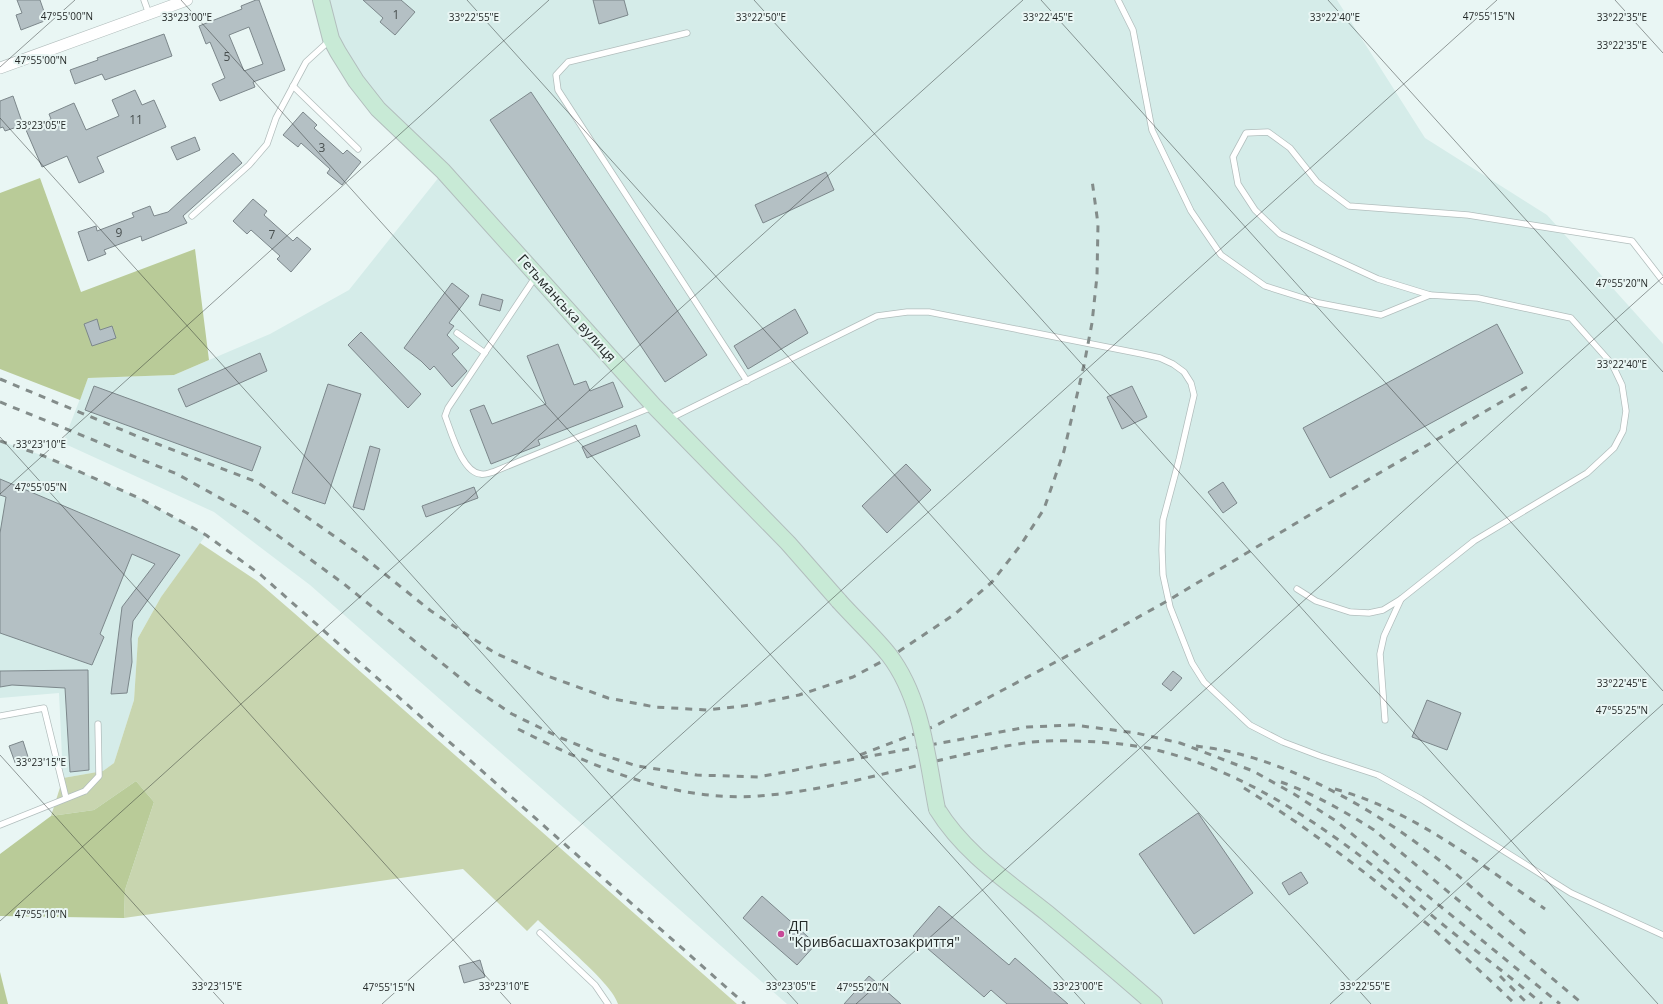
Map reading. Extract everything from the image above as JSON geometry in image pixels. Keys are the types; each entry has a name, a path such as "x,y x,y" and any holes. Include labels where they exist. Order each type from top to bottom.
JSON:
{"street":[{"path":"0,68 187,0"},
{"name":"Гетьманська вулиця","path":"321,0 331,39 356,81 378,109 443,171 654,406 788,543 889,656 906,684 918,717 937,809 948,827 971,852 1083,943 1154,1004"}],"lane":[{"path":"144,0 149,14"},
{"path":"1118,0 1133,30 1152,130 1191,211 1221,255 1265,286 1319,303 1381,315 1430,295"},
{"path":"687,33 568,62 556,75 558,90 746,381"},
{"path":"192,216 249,165 268,144 276,118 306,62 331,39"},
{"path":"293,86 358,149"},
{"path":"1297,589 1316,601 1350,612 1369,613 1383,610 1401,599 1424,579 1474,541 1587,473 1614,448 1623,430 1626,411 1622,385 1612,364 1571,318 1478,298 1430,295 1378,279 1280,234 1255,210 1238,184 1233,157 1246,133 1268,132 1290,148 1317,182 1350,206 1468,215 1632,241 1663,281"},
{"path":"537,274 448,408 445,416 465,465 477,474 482,475 493,472 654,406"},
{"path":"668,420 877,316 907,312 928,312 1142,354 1160,358 1173,364 1184,372 1192,383 1194,395 1163,520 1163,575 1170,607 1192,663 1204,682 1250,725 1320,756 1378,775 1421,799 1571,893 1663,935"},
{"path":"457,332 484,353"},
{"path":"1386,720 1380,654 1388,625 1401,599"},
{"path":"0,716 44,708 66,798"},
{"path":"0,825 85,791 98,776 98,724"},
{"path":"540,933 595,985 608,1004"}],"shaded area":[{"path":"321,0 1337,0 1425,138 1547,215 1663,344 1663,1004 787,1004 310,585 214,512 63,443 88,378 174,375 270,334 349,290 443,172 356,81"},
{"path":"0,441 44,456 139,498 206,535 161,597 138,638 134,700 114,763 103,771 63,778 59,693 0,698"}],"green space":[{"path":"40,178 81,292 195,249 209,360 174,375 88,378 80,400 0,369 0,193"},
{"path":"200,543 257,581 737,1004 618,1004 614,995 595,973 538,920 527,931 463,869 124,918 125,890 154,802 136,781 94,810 51,816 63,778 103,771 114,763 134,700 138,638 161,597"},
{"path":"136,781 154,802 125,890 124,918 0,916 0,854 51,816 94,810"},
{"path":"0,972 8,1004 0,1004"}],"building":[{"path":"17,0 40,0 47,20 21,30 16,15 22,13"},
{"path":"259,0 285,70 253,82 255,87 220,101 212,84 225,78 210,42 206,44 199,26 242,9 241,6","holes":["249,27 263,64 244,71 229,35"]},
{"path":"363,0 401,0 415,12 395,35 380,22 383,18"},
{"path":"593,0 624,0 628,15 599,24"},
{"path":"164,34 172,56 105,80 102,74 75,84 70,70 98,60 97,58"},
{"path":"135,90 142,105 154,100 166,127 97,157 104,172 79,183 67,156 42,167 26,130 51,119 49,114 74,103 86,130 119,116 112,100"},
{"path":"531,92 707,355 665,382 490,120"},
{"path":"13,96 23,125 5,131 3,127 0,128 0,101"},
{"path":"303,112 317,125 314,128 343,154 347,150 361,162 342,185 327,173 330,169 301,143 298,147 283,135"},
{"path":"195,137 200,150 177,160 171,147"},
{"path":"233,153 242,163 183,216 187,223 142,241 141,236 104,250 106,254 88,261 78,232 96,226 97,231 134,217 132,213 150,206 154,216 168,212"},
{"path":"826,172 834,190 763,223 755,205"},
{"path":"253,199 267,211 264,215 293,241 297,237 311,249 291,272 277,259 280,256 251,230 247,234 233,221"},
{"path":"452,283 469,296 449,323 454,326 447,335 459,348 452,354 467,371 452,387 434,366 430,370 404,348"},
{"path":"482,294 503,300 500,311 479,305"},
{"path":"795,309 808,333 748,369 734,346"},
{"path":"97,319 100,330 112,326 116,338 92,346 84,324"},
{"path":"1497,324 1523,373 1330,478 1303,428"},
{"path":"361,332 421,394 408,408 348,345"},
{"path":"558,344 574,385 586,381 590,391 613,382 623,407 538,440 540,445 491,464 470,410 484,405 492,424 546,404 527,356"},
{"path":"260,353 267,371 186,407 178,389"},
{"path":"328,384 361,394 325,504 292,493"},
{"path":"94,386 261,447 252,471 85,410"},
{"path":"1132,386 1147,417 1122,429 1107,397"},
{"path":"636,425 640,436 587,458 582,447"},
{"path":"370,446 380,449 364,510 353,507"},
{"path":"906,464 931,490 887,533 862,506"},
{"path":"0,479 180,555 133,621 131,639 132,662 127,693 111,694 122,607 155,564 132,554 100,634 104,637 92,665 0,633 0,533 6,497 0,495"},
{"path":"1223,482 1237,503 1223,513 1208,492"},
{"path":"474,487 478,498 426,517 422,506"},
{"path":"88,670 89,770 70,772 65,688 12,685 0,687 0,671"},
{"path":"1173,671 1182,678 1171,691 1162,684"},
{"path":"1427,700 1461,713 1447,750 1412,737"},
{"path":"23,741 29,760 16,765 9,746"},
{"path":"1198,813 1253,893 1194,934 1139,854"},
{"path":"1301,872 1308,883 1289,895 1282,883"},
{"path":"762,896 816,944 797,965 743,918"},
{"path":"939,906 1009,965 1015,958 1068,1004 1007,1004 991,990 984,997 913,936"},
{"path":"480,960 485,977 464,983 459,966"},
{"path":"869,976 901,1004 844,1004"}],"railway":[{"path":"0,379 139,437 257,482 361,555 431,611 495,653 542,674 608,698 655,707 707,710 751,705 799,695 853,677 892,656 955,614 992,582 1020,546 1044,509 1064,451 1084,365 1092,323 1097,276 1098,224 1092,180"},
{"path":"860,755 935,726 1099,639 1169,600 1369,479 1527,387"},
{"path":"0,402 177,474 247,513 344,584 469,685 512,714 561,738 600,754 637,766 697,775 758,777 1027,727 1074,725 1136,733 1180,743 1253,771 1294,794 1336,821 1560,1004"},
{"path":"0,441 44,456 139,498 206,535 261,575 745,1004"},
{"path":"518,729 575,756 634,779 696,793 727,796 759,796 826,787 959,756 1025,743 1086,741 1148,748 1180,756 1240,780 1269,795 1324,830 1384,875 1542,1004"},
{"path":"1196,746 1218,749 1257,759 1283,768 1335,792 1409,837 1527,935"},
{"path":"1281,782 1329,803 1374,830 1583,1004"},
{"path":"1244,788 1316,836 1385,889 1484,974 1515,1004"},
{"path":"1335,789 1364,799 1419,825 1445,840 1545,909"},
{"path":"1500,976 1528,1004"}],"place":[{"name":"ДП \"Кривбасшахтозакриття\"","path":"781,934"}]}
